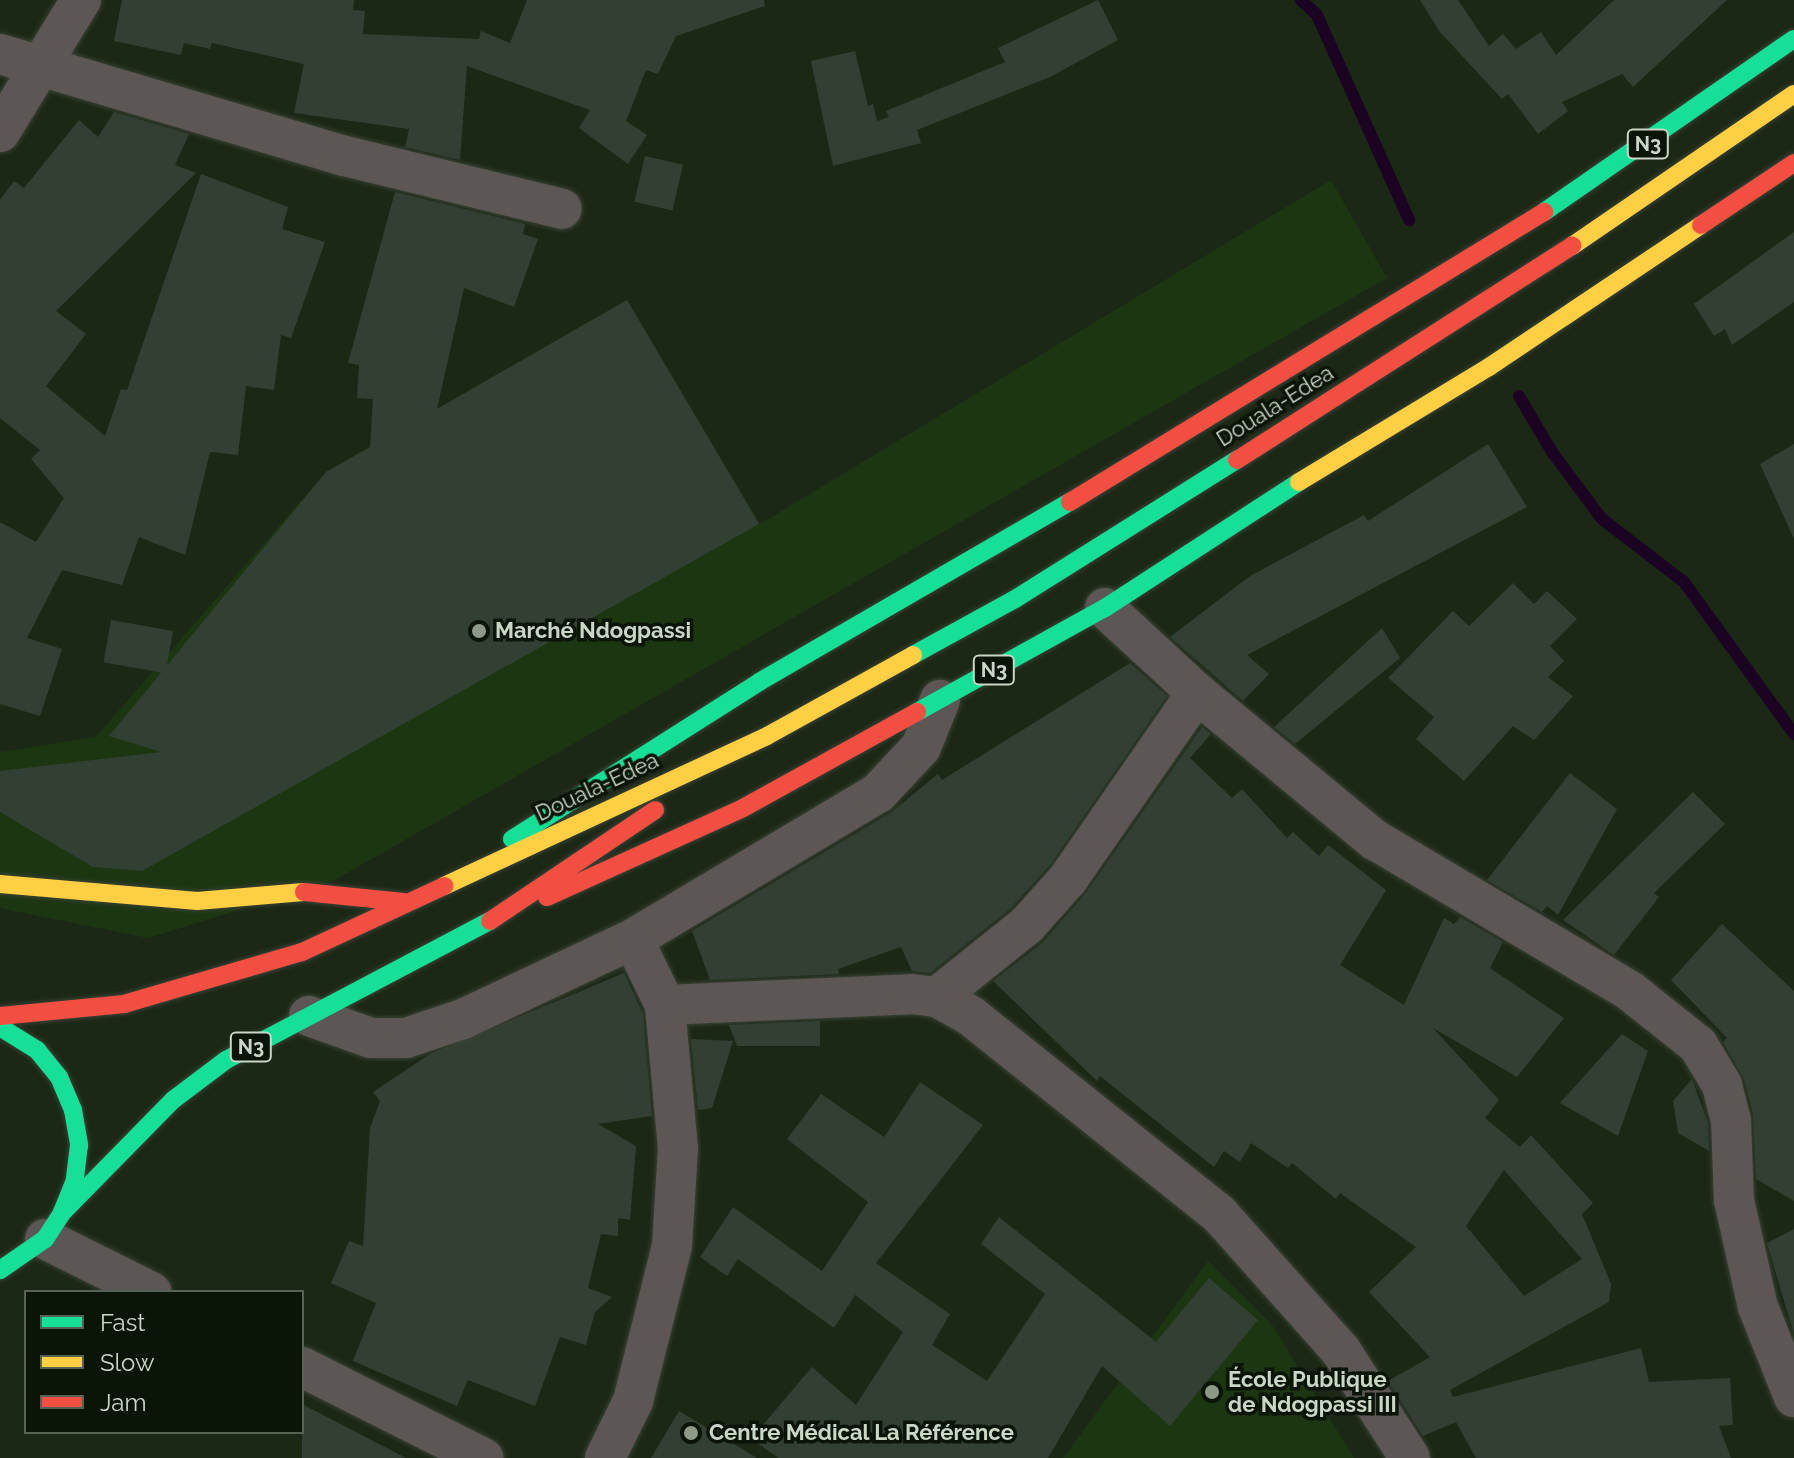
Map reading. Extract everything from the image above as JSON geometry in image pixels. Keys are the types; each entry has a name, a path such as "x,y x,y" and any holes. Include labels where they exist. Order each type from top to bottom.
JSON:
{"main road":[{"name":"N3","path":"0,1016 124,1004 207,983 302,952 446,882 759,682 1194,431 1499,243 1794,39"},
{"name":"Douala-Edea","path":"446,882 767,736 1015,599 1521,281 1794,94"},
{"name":"N3","path":"0,1270 54,1226 173,1100 226,1060 476,930 743,808 1105,608 1315,471 1489,367 1794,163"},
{"name":"Douala-Edea","path":"476,930 767,736"},
{"path":"0,884 197,901 298,891 404,902"},
{"path":"0,1027 37,1050 59,1077 73,1110 78,1156 54,1226"}],"street":[{"path":"0,132 81,0"},
{"path":"0,54 40,69 345,156 562,209"},
{"path":"1105,608 1197,693 1375,840 1630,991 1698,1045 1722,1085 1731,1120 1734,1200 1751,1276 1794,1397"},
{"path":"937,997 1027,925 1068,879 1197,693"},
{"path":"309,1016 371,1038 406,1038 463,1019 633,939 878,793 921,747 940,700"},
{"path":"605,1458 633,1401 672,1246 678,1149 665,1005 633,939"},
{"path":"665,1005 937,997 1014,1049 1219,1214 1341,1351 1410,1458"},
{"path":"54,1226 148,1290"},
{"path":"304,1368 483,1458"}],"shaded area":[{"name":"Marché Ndogpassi","path":"1331,180 1387,278 333,881 148,938 0,908 0,752 96,737 326,472 627,300 760,524"},
{"name":"École Publique de Ndogpassi III","path":"1208,1261 1272,1325 1354,1458 1063,1458"}],"building":[{"path":"122,0 354,0 353,10 365,11 363,34 479,39 481,31 510,43 527,0 764,0 765,6 676,36 658,74 646,70 626,121 647,135 628,164 579,128 590,110 467,66 460,160 405,147 409,129 294,113 304,64 212,43 210,49 184,43 181,55 114,41"},
{"path":"1098,0 1118,40 1050,77 917,130 921,143 833,166 811,61 855,51 868,106 873,104 877,121 889,117 886,111 1005,62 998,48"},
{"path":"1420,0 1458,0 1489,46 1503,34 1516,49 1541,32 1556,55 1614,0 1727,0 1633,87 1622,74 1562,102 1568,111 1538,134 1508,94 1502,99 1440,32"},
{"path":"114,112 189,134 175,165 196,173 56,311 86,334 46,386 105,436 121,389 127,390 201,174 288,207 282,229 325,242 291,338 281,335 274,390 246,386 238,455 210,452 185,555 139,537 122,585 62,570 27,638 62,649 40,716 0,704 0,522 36,542 64,498 31,459 40,450 0,418 0,200 14,181 24,188 79,120 98,137"},
{"path":"645,156 683,165 672,211 634,202"},
{"path":"395,192 525,224 523,234 538,239 514,307 464,288 437,409 627,300 759,524 142,871 93,867 0,812 0,771 161,752 109,736 326,472 370,447 373,399 357,398 359,365 348,363"},
{"path":"1794,232 1794,302 1732,345 1725,329 1714,336 1694,304"},
{"path":"1488,444 1527,507 1247,655 1269,674 1243,701 1170,637 1250,576 1364,515 1368,521"},
{"path":"1794,444 1794,539 1760,464"},
{"path":"1513,583 1534,604 1547,591 1577,619 1550,646 1564,661 1548,677 1573,696 1534,740 1513,726 1464,781 1416,739 1434,717 1388,678 1453,611 1469,626"},
{"path":"111,620 173,631 166,673 104,662"},
{"path":"1382,628 1400,658 1295,744 1274,727"},
{"path":"1130,663 1167,696 1050,865 1011,908 930,973 912,971 901,947 838,969 839,974 710,980 692,931 890,813 938,774 942,780"},
{"path":"1202,727 1211,734 1190,758 1232,798 1242,789 1287,838 1293,832 1319,856 1328,845 1386,890 1340,965 1404,1005 1444,918 1454,924 1460,917 1503,942 1490,968 1564,1018 1517,1077 1433,1028 1499,1100 1485,1118 1520,1147 1531,1135 1593,1203 1582,1214 1611,1284 1609,1302 1450,1390 1453,1397 1641,1348 1649,1382 1730,1378 1733,1425 1719,1426 1731,1458 1476,1458 1456,1422 1423,1436 1388,1381 1430,1357 1369,1292 1416,1247 1340,1193 1336,1199 1292,1163 1288,1168 1251,1143 1240,1162 1224,1151 1214,1167 1100,1076 1097,1081 993,981 1042,943 1085,894","holes":["1504,1170 1582,1259 1524,1296 1466,1226"]},
{"path":"1570,773 1617,809 1558,915 1547,906 1542,912 1487,880"},
{"path":"1693,792 1725,824 1654,893 1659,897 1614,955 1563,920"},
{"path":"1722,924 1794,991 1794,1201 1756,1179 1753,1114 1744,1079 1723,1042 1727,1038 1671,980"},
{"path":"624,973 643,1014 652,1116 598,1124 636,1146 630,1220 618,1218 618,1236 601,1234 588,1288 612,1297 595,1312 586,1345 560,1337 535,1406 468,1380 457,1406 353,1361 376,1303 331,1283 349,1241 363,1246 370,1128 380,1101 373,1092 430,1054"},
{"path":"820,1021 820,1046 737,1046 729,1025"},
{"path":"1622,1034 1648,1051 1618,1136 1560,1103"},
{"path":"691,1039 733,1041 712,1108 698,1110"},
{"path":"1692,1079 1708,1123 1709,1151 1678,1133 1673,1101"},
{"path":"920,1082 983,1125 876,1263 950,1314 932,1345 987,1381 1045,1294 981,1244 999,1217 1156,1342 1209,1278 1258,1320 1170,1426 1102,1366 1048,1458 779,1458 751,1439 812,1367 856,1405 903,1332 855,1295 834,1328 738,1259 727,1276 700,1257 733,1207 822,1271 868,1202 787,1139 821,1094 884,1137"},
{"path":"1794,1229 1794,1335 1767,1243"},
{"path":"304,1405 406,1458 302,1458"},
{"name":"Centre Médical La Référence","path":"679,1411 757,1458 651,1458"}],"waterway":[{"path":"1301,0 1317,15 1409,220"},
{"path":"1519,396 1552,452 1602,519 1684,582 1794,734"}],"traffic: fast":[{"path":"1544,212 1794,39"},
{"path":"913,655 1015,599 1237,460"},
{"path":"917,712 1105,608 1299,482"},
{"path":"512,839 759,682 1070,502"},
{"path":"62,1213 173,1100 226,1060 490,921"},
{"path":"0,1027 37,1050 59,1077 73,1110 79,1145 75,1180 62,1213 45,1239 0,1270"}],"traffic: slow":[{"path":"1572,246 1794,94"},
{"path":"1299,482 1489,367 1701,225"},
{"path":"444,886 767,736 913,655"},
{"path":"0,884 197,901 304,892"}],"traffic: jam":[{"path":"1701,225 1794,163"},
{"path":"1070,502 1544,212"},
{"path":"1237,460 1572,246"},
{"path":"547,897 743,808 917,712"},
{"path":"490,921 655,810"},
{"path":"0,1016 124,1004 302,952 444,886"},
{"path":"304,892 404,902"}],"place":[{"name":"Marché Ndogpassi","path":"479,631"},
{"name":"École Publique de Ndogpassi III","path":"1212,1392"},
{"name":"Centre Médical La Référence","path":"691,1433"}]}
